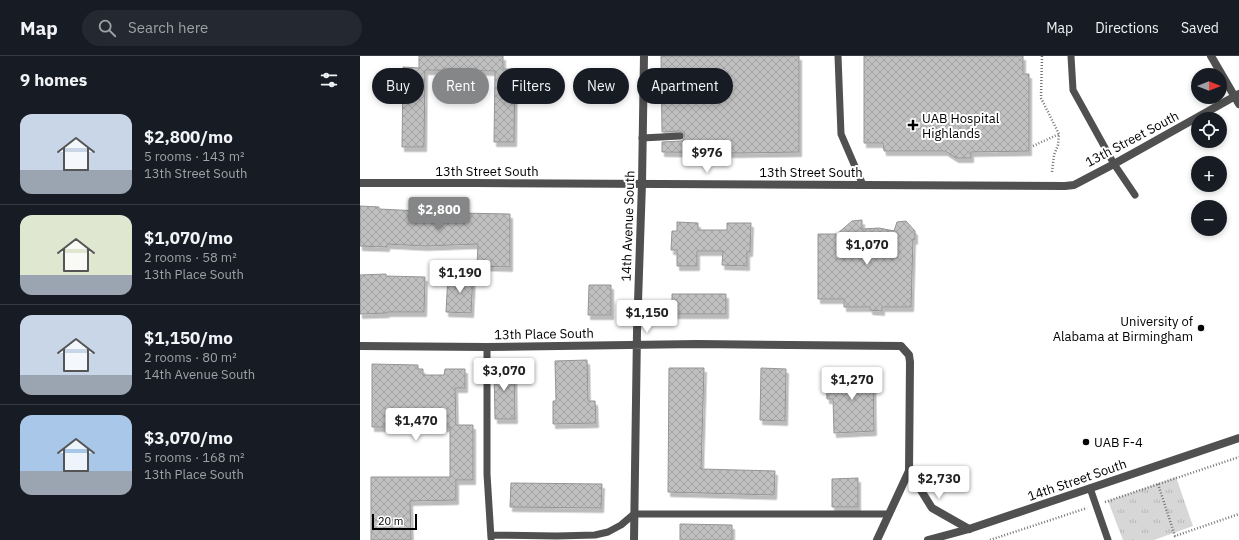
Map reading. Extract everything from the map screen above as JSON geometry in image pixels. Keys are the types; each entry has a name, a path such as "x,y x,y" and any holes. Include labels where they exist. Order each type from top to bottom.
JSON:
{"street":[{"name":"14th Avenue South","path":"634,540 644,56"},
{"path":"1211,56 1238,98"},
{"name":"13th Street South","path":"360,183 1065,186 1074,185 1238,98"},
{"name":"13th Place South","path":"360,346 487,347 697,344 901,346 909,355 910,362 909,471"},
{"name":"14th Street South","path":"928,540 969,529 1239,438"},
{"path":"877,540 909,471"},
{"path":"909,471 932,508 969,529"}],"lane":[{"path":"838,56 841,134 863,185"},
{"path":"1072,56 1073,90 1114,164 1135,194"},
{"path":"642,138 680,136"},
{"path":"487,347 487,474 491,538 595,535 608,532 621,525 634,514 889,514"},
{"path":"1090,488 1108,540"}],"path":[{"path":"1042,56 1042,98 1060,134 1054,155 1052,172"},
{"path":"1033,146 1060,134"},
{"path":"990,540 1096,506 1239,457"},
{"path":"1158,484 1175,536 1239,514"}],"green space":[{"path":"1176,477 1193,526 1154,540 1123,540 1108,501"}],"building":[{"path":"419,56 503,56 503,68 497,68 497,104 515,104 514,142 494,142 495,71 489,71 489,68 432,68 432,70 425,70 424,147 402,147 403,104 424,104 424,68 419,68"},
{"path":"661,56 799,56 799,152 662,152 662,142 681,141 685,136 684,133 680,131 662,132 662,104 733,104 733,68 661,68"},
{"path":"864,56 1023,56 1023,74 1029,74 1029,151 971,152 971,158 956,158 945,151 884,151 883,143 864,143"},
{"path":"360,206 379,207 379,209 510,214 510,267 477,266 478,244 425,246 387,244 387,247 360,246"},
{"path":"862,220 862,229 879,228 894,231 897,222 906,221 915,231 915,240 913,239 911,307 882,307 882,311 870,310 870,307 844,307 844,299 818,299 818,234 837,234 852,221"},
{"path":"677,222 698,223 698,230 727,230 727,223 751,223 750,252 747,252 747,266 722,265 723,251 697,251 697,266 677,266 677,250 671,250 672,231 677,231"},
{"path":"386,274 386,276 425,277 424,312 360,314 360,275"},
{"path":"448,275 473,275 471,313 446,312"},
{"path":"589,285 611,285 611,315 588,315"},
{"path":"672,294 726,294 726,314 672,314"},
{"path":"587,360 588,401 595,401 596,423 553,424 553,401 556,401 555,361"},
{"path":"372,364 418,365 418,369 423,369 423,375 444,375 445,369 465,369 465,388 455,388 456,425 473,425 473,480 456,480 456,500 410,501 411,540 371,540 371,477 450,477 450,427 372,427"},
{"path":"494,365 514,365 515,419 495,419"},
{"path":"669,368 704,368 701,469 775,471 774,495 668,492"},
{"path":"761,368 786,369 785,421 760,420"},
{"path":"873,371 874,431 834,433 833,399 827,399 826,372"},
{"path":"858,478 858,507 832,507 832,479"},
{"path":"511,483 602,484 601,508 510,507"},
{"path":"680,524 732,525 732,540 680,540"}],"place":[{"name":"UAB Hospital Highlands","path":"913,125"},
{"name":"University of Alabama at Birmingham","path":"1201,328"},
{"name":"UAB F-4","path":"1086,442"}]}
